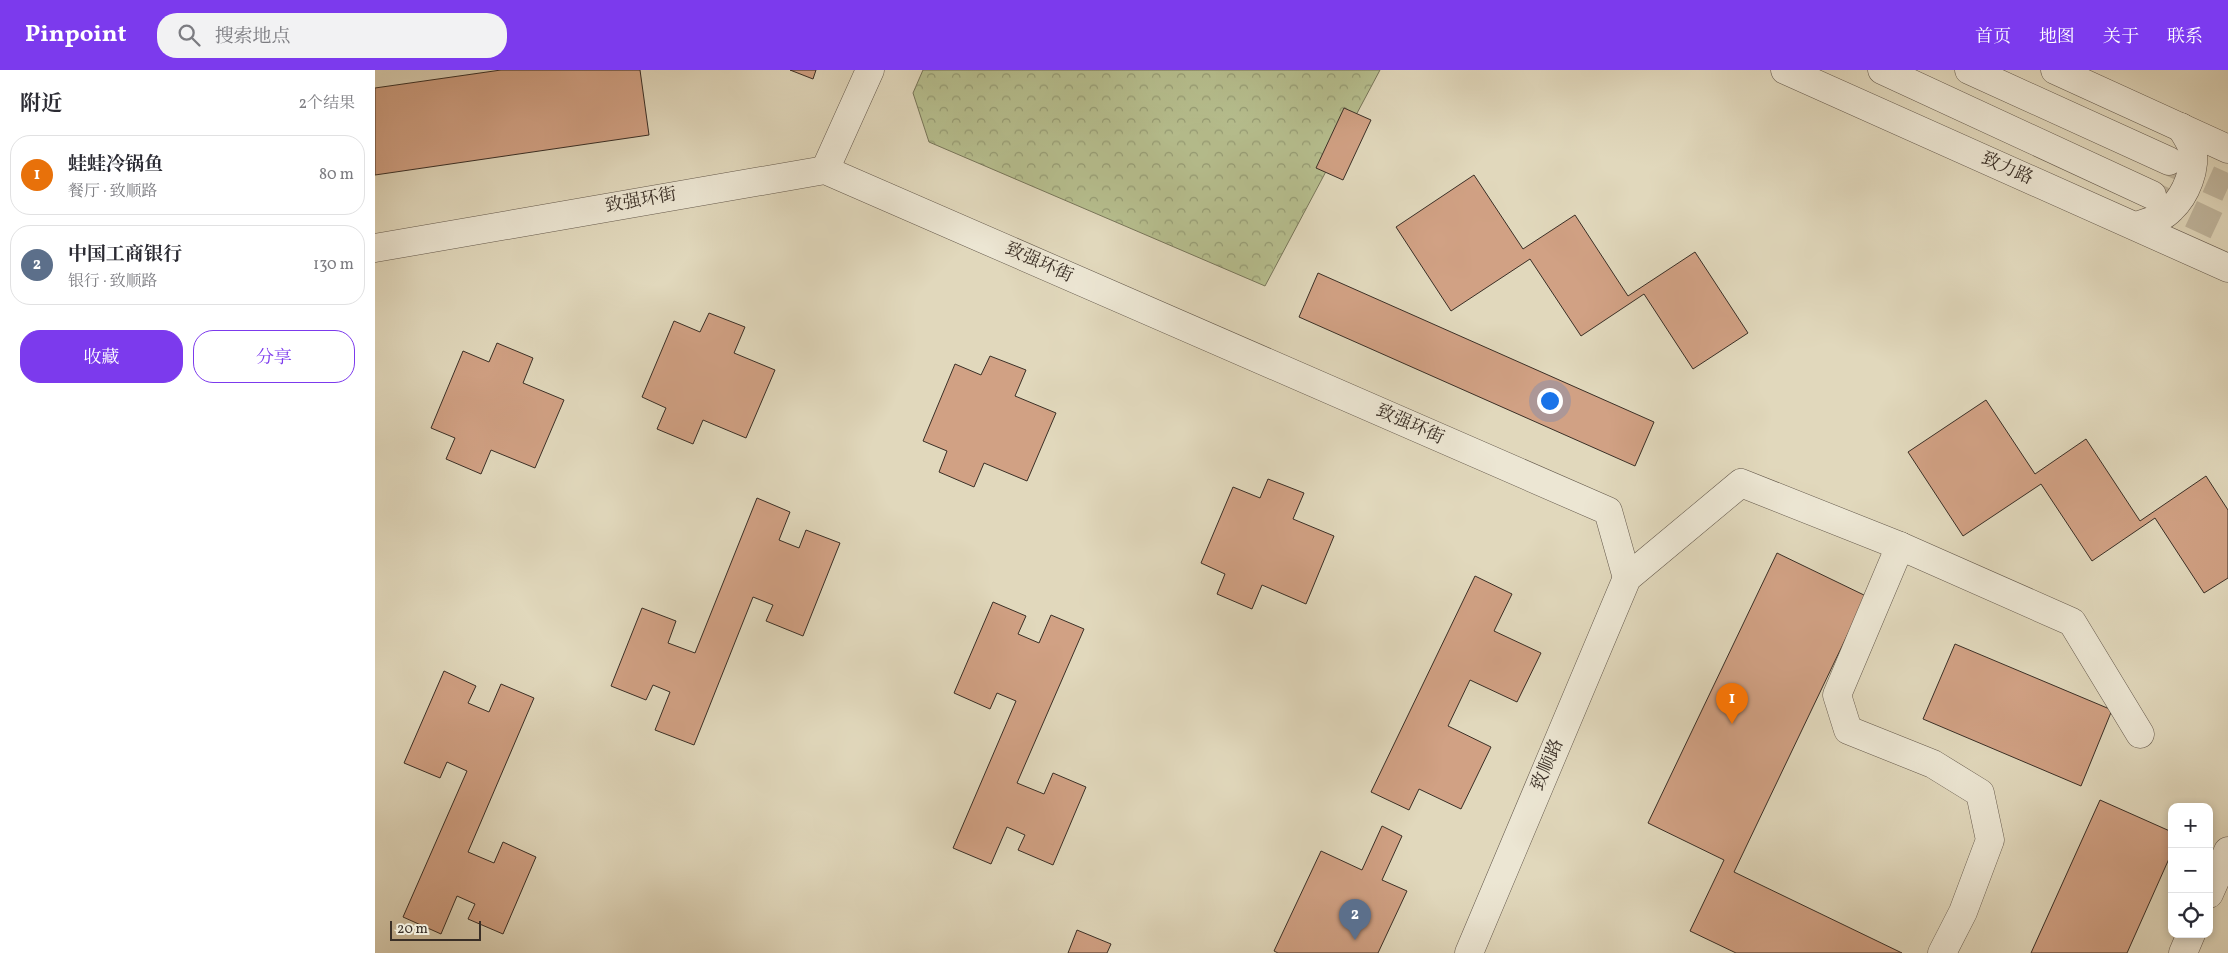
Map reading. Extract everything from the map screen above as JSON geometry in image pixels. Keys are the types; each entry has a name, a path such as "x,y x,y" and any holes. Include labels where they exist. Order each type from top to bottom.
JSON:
{"street":[{"path":"825,170 870,70"},
{"name":"致力路","path":"1785,70 2228,268"},
{"name":"致力路","path":"1882,70 2152,195"},
{"path":"1969,70 2169,161"},
{"path":"2055,70 2228,148"},
{"path":"2136,226 2156,220 2171,209 2186,189 2194,164 2192,147 2181,127"},
{"name":"致强环街","path":"375,248 825,170 1608,511 1627,578"},
{"path":"1627,578 1741,483 1900,546 2072,622 2140,734"},
{"path":"1900,546 1837,695 1848,730 1933,764 1980,793 1990,840 1963,912 1942,953"},
{"name":"致顺路","path":"1469,953 1627,578"},
{"path":"2209,893 2228,851"},
{"path":"2183,953 2189,938"}],"green space":[{"path":"923,70 1380,70 1265,286 929,142 913,93"}],"building":[{"path":"501,70 640,70 649,135 375,175 375,88"},
{"path":"790,70 816,70 813,79"},
{"path":"1344,108 1371,120 1343,180 1316,168"},
{"path":"1474,175 1523,249 1575,215 1628,296 1695,252 1748,333 1693,369 1644,294 1581,336 1530,259 1451,311 1396,227"},
{"path":"1318,273 1654,422 1635,466 1299,317"},
{"path":"709,313 745,327 734,353 775,370 746,438 703,420 693,444 657,429 666,408 642,397 674,321 700,332"},
{"path":"497,343 533,358 523,383 564,400 535,468 491,450 481,474 446,459 455,438 431,428 463,351 489,362"},
{"path":"990,356 1026,370 1015,396 1056,413 1027,481 984,463 974,487 939,472 947,451 923,441 955,364 981,375"},
{"path":"1986,400 2035,474 2086,439 2140,521 2206,476 2228,510 2228,578 2204,593 2155,518 2092,561 2041,484 1963,536 1908,452"},
{"path":"1268,479 1304,493 1293,519 1334,536 1306,604 1262,585 1252,609 1217,594 1225,574 1201,563 1233,487 1260,498"},
{"path":"757,498 790,512 779,540 799,548 806,530 840,543 803,636 766,621 773,605 753,597 694,745 655,730 670,692 653,685 646,700 611,686 642,608 676,621 668,643 695,653"},
{"path":"1777,553 1866,596 1734,872 1902,953 1736,953 1690,931 1724,860 1648,823"},
{"path":"1475,576 1512,594 1494,631 1541,653 1517,702 1470,680 1448,726 1491,747 1461,809 1419,789 1409,810 1371,792"},
{"path":"993,602 1026,616 1018,634 1039,643 1051,615 1084,629 1017,783 1044,794 1053,773 1086,787 1053,865 1018,850 1025,835 1007,827 991,864 953,848 1016,701 997,693 990,709 954,693"},
{"path":"1955,644 2112,710 2081,786 1923,719"},
{"path":"444,671 476,686 468,703 489,712 501,684 534,698 468,852 494,863 503,842 536,857 503,934 468,919 475,904 457,896 441,934 403,917 467,771 447,762 440,778 404,763"},
{"path":"2100,800 2168,830 2168,861 2127,953 2031,953"},
{"path":"1382,826 1402,836 1382,880 1407,891 1378,953 1278,953 1274,951 1321,851 1362,870"},
{"path":"1077,930 1111,944 1107,953 1068,953"}],"tunnel":[{"path":"2170,162 2228,188"},
{"path":"2153,196 2228,231"}],"place":[{"name":"蛙蛙冷锅鱼","path":"1732,724"},
{"name":"中国工商银行","path":"1355,940"}]}
